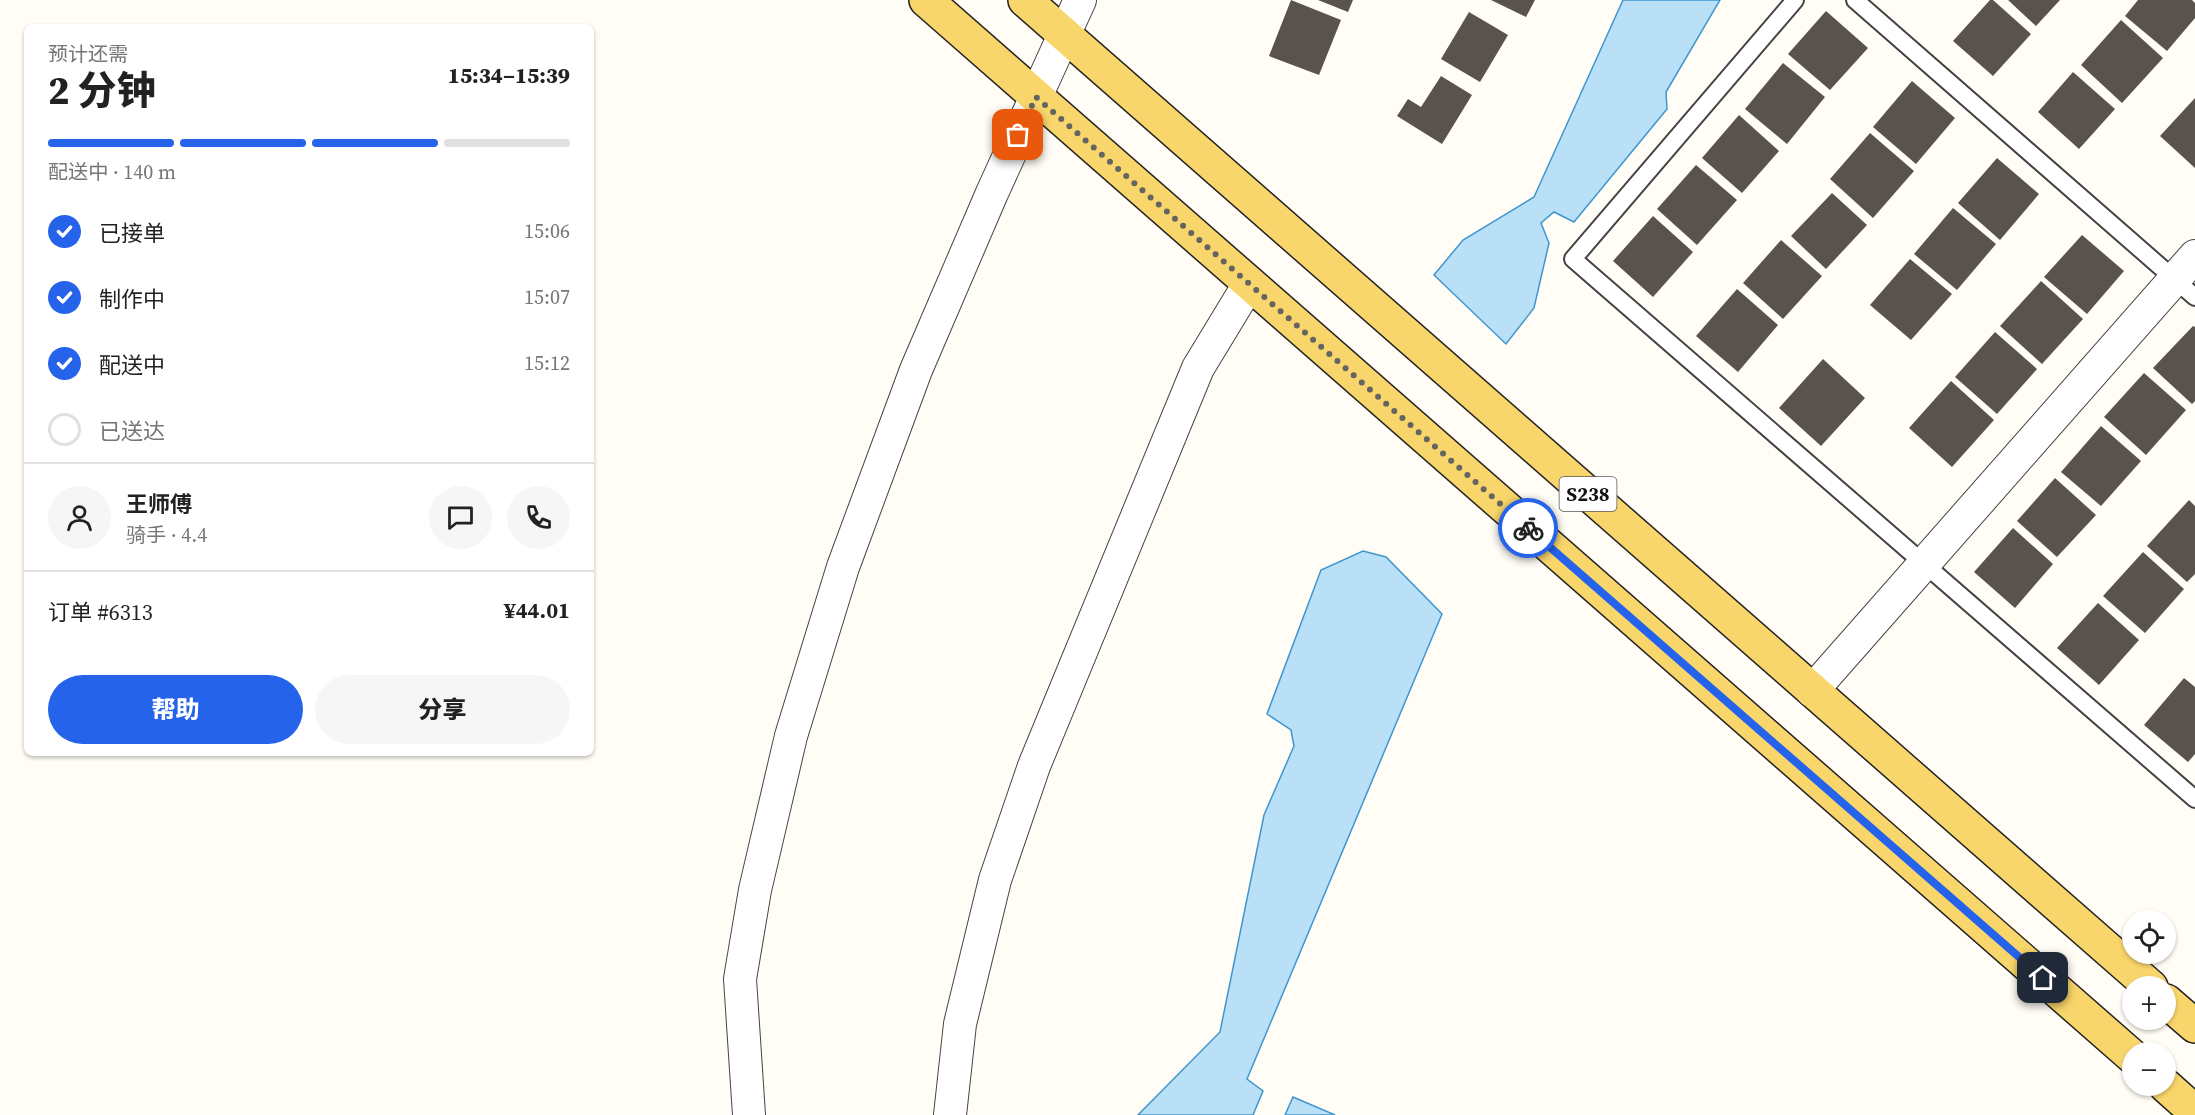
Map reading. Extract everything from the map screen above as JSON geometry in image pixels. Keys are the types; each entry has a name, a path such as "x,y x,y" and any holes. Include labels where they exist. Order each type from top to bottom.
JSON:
{"main road":[{"path":"926,0 2122,1047"},
{"name":"S238","path":"1025,0 2138,976"},
{"path":"2176,1009 2195,1026"},
{"path":"2176,1095 2195,1112"}],"street":[{"path":"749,1115 740,979 755,890 791,736 843,567 916,370 992,193 1080,0"},
{"path":"1812,691 1924,563 2185,288 2195,256"},
{"path":"950,1115 960,1024 995,880 1035,766 1198,368 1250,284"}],"lane":[{"path":"1796,0 1573,259 2195,799"},
{"path":"1855,0 2185,288"}],"water":[{"path":"1623,0 1720,0 1666,92 1667,109 1574,222 1554,212 1541,223 1549,243 1534,308 1506,344 1434,275 1463,240 1534,197"},
{"path":"1363,551 1386,557 1442,614 1247,1079 1263,1091 1253,1115 1138,1115 1220,1032 1264,815 1294,746 1291,730 1267,714 1321,570"},
{"path":"1293,1097 1335,1115 1285,1115"}],"building":[{"path":"1291,0 1341,20 1319,75 1269,56"},
{"path":"1318,0 1353,0 1348,12"},
{"path":"1491,0 1535,0 1526,17"},
{"path":"1990,0 1993,0 2031,34 1993,76 1953,41"},
{"path":"2008,0 2060,0 2036,26"},
{"path":"2138,0 2192,0 2195,3 2195,18 2167,51 2125,16"},
{"path":"1826,11 1868,48 1830,90 1788,54"},
{"path":"1469,12 1508,35 1480,82 1441,59"},
{"path":"2121,20 2163,58 2122,103 2081,65"},
{"path":"1783,63 1825,97 1787,144 1745,109"},
{"path":"2073,72 2115,109 2079,149 2038,112"},
{"path":"1441,76 1472,95 1442,144 1397,116 1408,99 1421,107"},
{"path":"1912,81 1955,118 1916,164 1873,127"},
{"path":"2195,98 2195,168 2160,136"},
{"path":"1739,115 1779,151 1742,193 1702,158"},
{"path":"1870,133 1914,171 1873,218 1830,179"},
{"path":"1997,158 2039,194 2000,240 1958,203"},
{"path":"1696,165 1737,200 1697,245 1657,209"},
{"path":"1832,193 1867,225 1826,269 1791,236"},
{"path":"1953,208 1996,244 1957,290 1914,254"},
{"path":"1653,216 1693,252 1653,297 1613,261"},
{"path":"2082,235 2124,271 2087,314 2044,277"},
{"path":"1781,240 1822,276 1783,319 1743,283"},
{"path":"1910,259 1952,294 1911,340 1870,305"},
{"path":"2041,281 2083,319 2042,364 2000,326"},
{"path":"1737,289 1778,325 1738,372 1696,336"},
{"path":"2193,326 2195,327 2195,401 2192,404 2153,368"},
{"path":"1995,332 2037,369 1997,414 1955,377"},
{"path":"1823,359 1865,398 1821,446 1779,408"},
{"path":"2144,373 2186,410 2146,455 2104,417"},
{"path":"1951,381 1994,420 1952,467 1909,428"},
{"path":"2101,426 2141,461 2101,506 2061,472"},
{"path":"2055,478 2096,515 2057,557 2017,521"},
{"path":"2189,500 2195,506 2195,574 2187,582 2147,546"},
{"path":"2013,528 2053,564 2015,608 1974,572"},
{"path":"2143,552 2184,589 2145,633 2103,596"},
{"path":"2098,603 2139,640 2099,685 2057,648"},
{"path":"2184,678 2195,687 2195,754 2188,762 2144,725"}],"way so far":[{"path":"1018,135 1036,97 1528,528"}],"route":[{"path":"1528,528 2043,978"}]}
